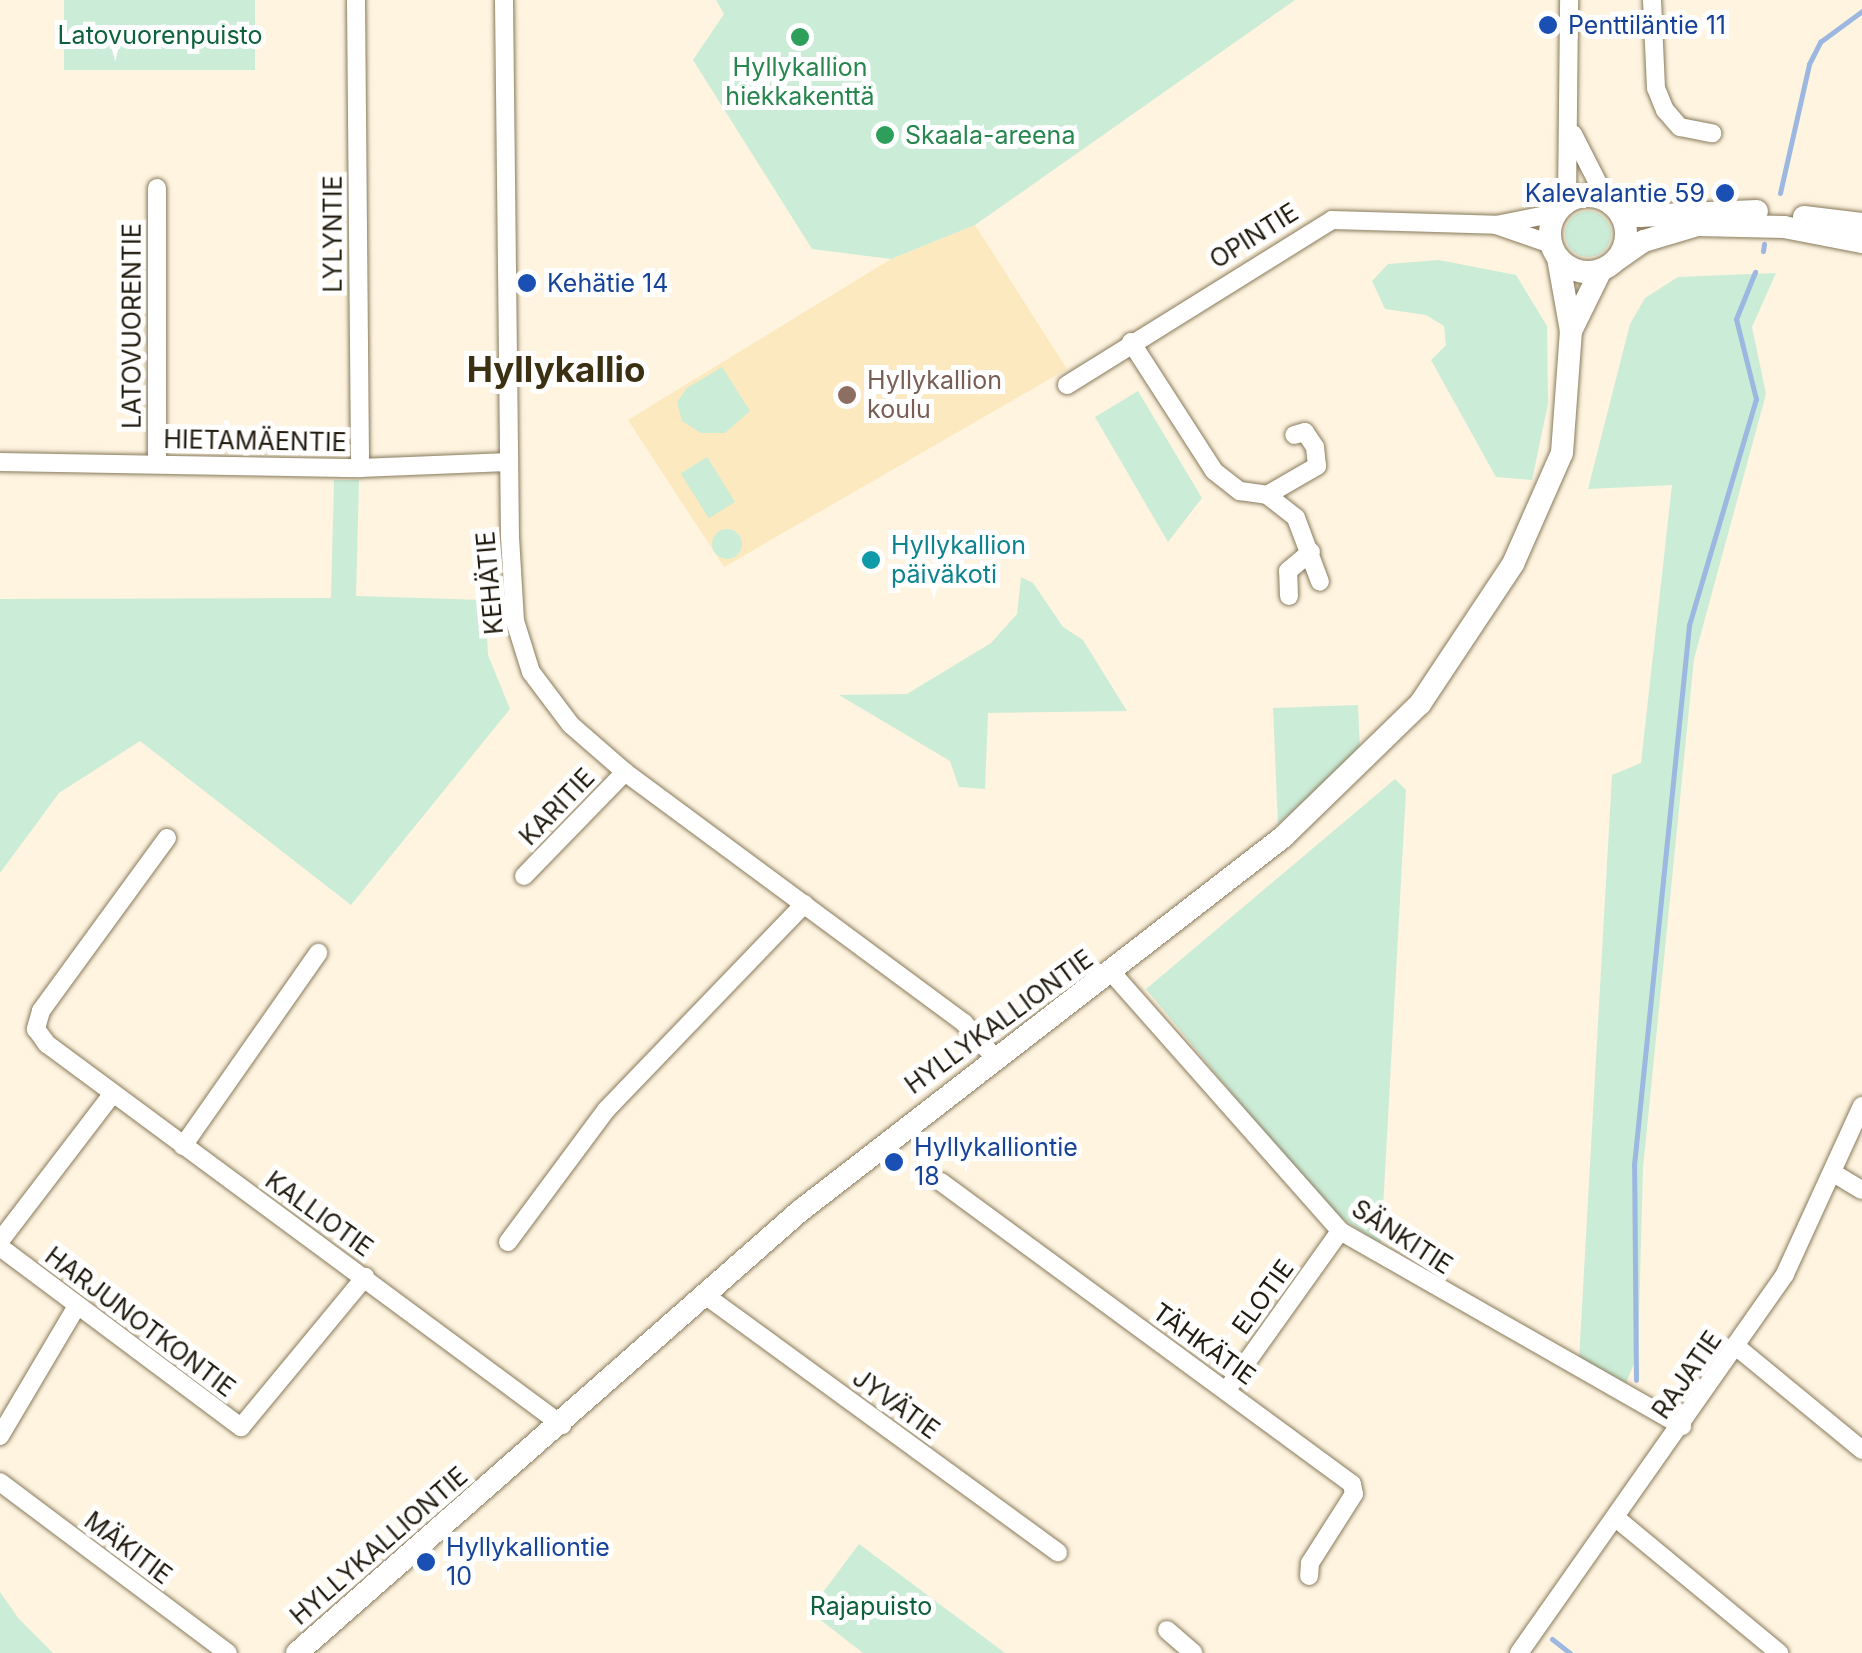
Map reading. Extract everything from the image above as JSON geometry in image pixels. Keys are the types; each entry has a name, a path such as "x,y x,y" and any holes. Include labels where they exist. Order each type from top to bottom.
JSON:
{"main road":[{"path":"1862,224 1726,208 1654,216 1580,197 1562,208 1555,251 1586,272 1608,266 1644,242 1696,225 1784,227 1862,242"},
{"path":"1608,266 1626,236 1612,206"},
{"name":"HYLLYKALLIONTIE","path":"296,1653 882,1142 1113,974 1362,764 1463,646 1540,515 1562,454 1572,331 1555,251"},
{"name":"HYLLYKALLIONTIE","path":"1572,331 1608,266"}],"street":[{"name":"LYLYNTIE","path":"356,0 360,468"},
{"name":"KEHÄTIE","path":"504,0 510,462 515,621 523,653 553,706 625,772 964,1023 995,1058"},
{"path":"1496,225 1562,208 1573,133 1569,0"},
{"path":"1652,0 1656,88 1664,110 1680,126 1712,133"},
{"path":"1573,133 1612,206"},
{"name":"LATOVUORENTIE","path":"156,188 157,464"},
{"name":"OPINTIE","path":"1068,386 1132,342 1332,220 1496,225 1555,251"},
{"path":"1132,342 1214,471 1240,491 1267,494 1296,518 1320,582"},
{"path":"1267,494 1317,466 1316,447 1304,432 1294,435"},
{"name":"HIETAMÄENTIE","path":"0,462 360,468 510,462"},
{"path":"1289,596 1288,571 1311,552"},
{"name":"KARITIE","path":"524,876 625,772"},
{"name":"KALLIOTIE","path":"167,838 41,1011 36,1029 47,1044 562,1425"},
{"path":"508,1242 606,1110 804,904"},
{"path":"183,1146 318,954"},
{"name":"SÄNKITIE","path":"1113,974 1340,1231 1682,1426"},
{"name":"HARJUNOTKONTIE","path":"113,1093 0,1244 75,1309 241,1427 364,1278"},
{"name":"RAJATIE","path":"1519,1653 1738,1348 1785,1274 1836,1174 1862,1106"},
{"path":"1836,1174 1862,1190"},
{"name":"TÄHKÄTIE","path":"942,1182 1352,1484 1354,1494 1310,1562 1309,1576"},
{"name":"ELOTIE","path":"1226,1391 1340,1231"},
{"name":"JYVÄTIE","path":"705,1295 1058,1552"},
{"path":"0,1436 75,1309"},
{"path":"1738,1348 1862,1450"},
{"name":"MÄKITIE","path":"0,1482 228,1653"},
{"path":"1616,1518 1778,1653"},
{"path":"1167,1630 1193,1653"}],"shaded area":[{"name":"Hyllykallion koulu","path":"975,225 1067,369 724,567 628,420 891,259"}],"green space":[{"name":"Latovuorenpuisto","path":"64,0 255,0 255,70 64,70"},
{"path":"716,0 1295,0 975,225 891,259 812,249 693,60 724,14"},
{"path":"1588,211 1604,218 1611,234 1604,250 1588,257 1572,250 1565,234 1572,218"},
{"path":"1439,260 1516,275 1547,326 1548,404 1532,480 1496,477 1431,360 1446,345 1444,326 1426,315 1385,309 1372,281 1388,264"},
{"path":"1776,273 1752,327 1766,394 1694,659 1643,1168 1638,1354 1626,1383 1579,1360 1612,775 1641,763 1672,485 1588,489 1630,324 1645,298 1678,277"},
{"path":"722,367 750,411 725,433 701,433 682,421 677,402 687,388"},
{"path":"1138,391 1202,498 1168,542 1095,417"},
{"path":"707,457 735,502 709,518 681,473"},
{"path":"334,480 359,480 356,596 485,600 488,655 510,709 351,905 140,741 59,793 0,873 0,599 331,598"},
{"path":"727,529 741,538 742,544 733,558 727,559 713,550 712,544 721,530"},
{"path":"1021,577 1033,583 1063,627 1083,640 1127,711 988,713 985,789 959,787 950,761 839,695 907,694 991,643 1017,614"},
{"path":"1358,705 1360,750 1278,824 1273,708"},
{"path":"1395,779 1406,790 1381,1245 1336,1214 1298,1173 1146,989"},
{"name":"Rajapuisto","path":"859,1544 1005,1653 863,1653 809,1611"},
{"path":"0,1592 19,1619 53,1653 0,1653"}],"waterway":[{"path":"1780,193 1809,64 1820,42 1862,11"},
{"path":"1763,251 1764,244"},
{"path":"1636,1380 1634,1165 1689,625 1756,399 1736,319 1755,272"},
{"path":"1552,1639 1570,1653"}],"place":[{"name":"Penttiläntie 11","path":"1548,25"},
{"name":"Hyllykallion hiekkakenttä","path":"800,37"},
{"name":"Skaala-areena","path":"885,135"},
{"name":"Kalevalantie 59","path":"1725,193"},
{"name":"Kehätie 14","path":"527,283"},
{"name":"Hyllykallion koulu","path":"847,395"},
{"name":"Hyllykallion päiväkoti","path":"871,560"},
{"name":"Hyllykalliontie 18","path":"894,1162"},
{"name":"Hyllykalliontie 10","path":"426,1562"}],"district":[{"name":"Hyllykallio","path":"556,369"}]}
